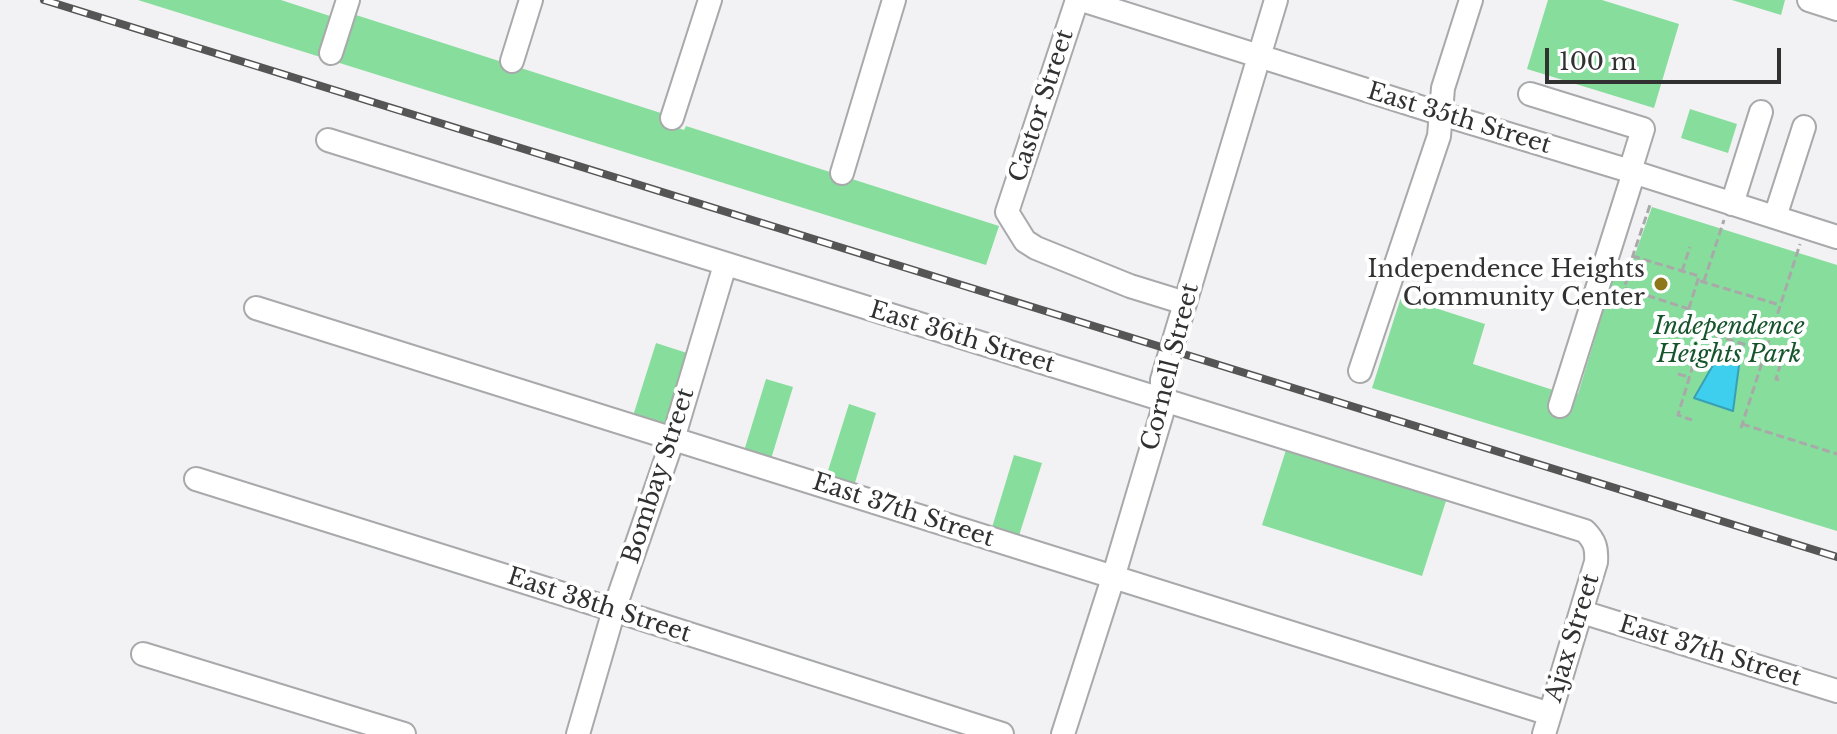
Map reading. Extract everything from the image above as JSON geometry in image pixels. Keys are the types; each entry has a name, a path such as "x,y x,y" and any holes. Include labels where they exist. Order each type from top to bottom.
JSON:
{"street":[{"path":"331,53 348,0"},
{"path":"512,61 531,0"},
{"path":"672,118 710,0"},
{"path":"842,173 894,0"},
{"name":"East 35th Street","path":"1079,0 1632,172 1729,210 1775,217 1837,237"},
{"name":"Castor Street","path":"1079,0 1007,212 1025,241 1036,248 1130,286 1185,303"},
{"name":"Cornell Street","path":"1063,734 1162,413 1162,380 1276,0"},
{"path":"1360,371 1439,136 1443,88 1471,0"},
{"path":"1809,0 1837,9"},
{"path":"1530,94 1643,129 1560,406"},
{"path":"1729,210 1761,112"},
{"path":"1775,217 1804,127"},
{"name":"East 36th Street","path":"328,140 1574,527 1585,531 1594,541"},
{"name":"Bombay Street","path":"578,734 614,610 673,439 725,265"},
{"name":"East 37th Street","path":"256,308 1113,578 1547,724"},
{"name":"East 38th Street","path":"196,479 1002,734"},
{"name":"Ajax Street","path":"1547,724 1596,562 1594,541"},
{"name":"East 37th Street","path":"1582,612 1837,691"},
{"path":"143,654 404,734"}],"path":[{"path":"1650,205 1624,288 1689,309"},
{"path":"1704,282 1729,210"},
{"path":"1801,240 1741,426 1837,454"},
{"path":"1682,271 1690,247"},
{"path":"1632,256 1699,276 1689,309 1692,325 1703,332 1778,352 1781,362 1776,379 1779,380"},
{"path":"1614,275 1625,279"},
{"path":"1698,280 1780,305"},
{"path":"1692,420 1678,415 1703,332"},
{"path":"1678,374 1689,377"}],"green space":[{"path":"138,0 281,0 336,18 325,50 342,56 356,15 667,115 665,123 684,130 686,126 999,226 986,265"},
{"path":"1548,0 1602,0 1679,24 1654,108 1527,69"},
{"path":"1732,0 1785,0 1781,15"},
{"path":"1690,109 1737,124 1728,153 1681,138"},
{"name":"Independence Heights Park","path":"1652,207 1837,265 1837,531 1372,388 1401,297 1485,324 1473,364 1553,390 1550,401 1578,394 1612,281 1633,260"},
{"path":"656,343 687,353 663,429 632,419"},
{"path":"766,379 793,387 771,459 744,451"},
{"path":"849,404 876,413 854,486 826,477"},
{"path":"1286,450 1446,501 1422,576 1262,525"},
{"path":"1014,455 1042,463 1017,542 990,534"}],"water":[{"path":"1720,353 1740,358 1733,411 1694,398"}],"railway":[{"path":"44,0 1837,557"}],"place":[{"name":"Independence Heights Community Center","path":"1661,284"}]}
